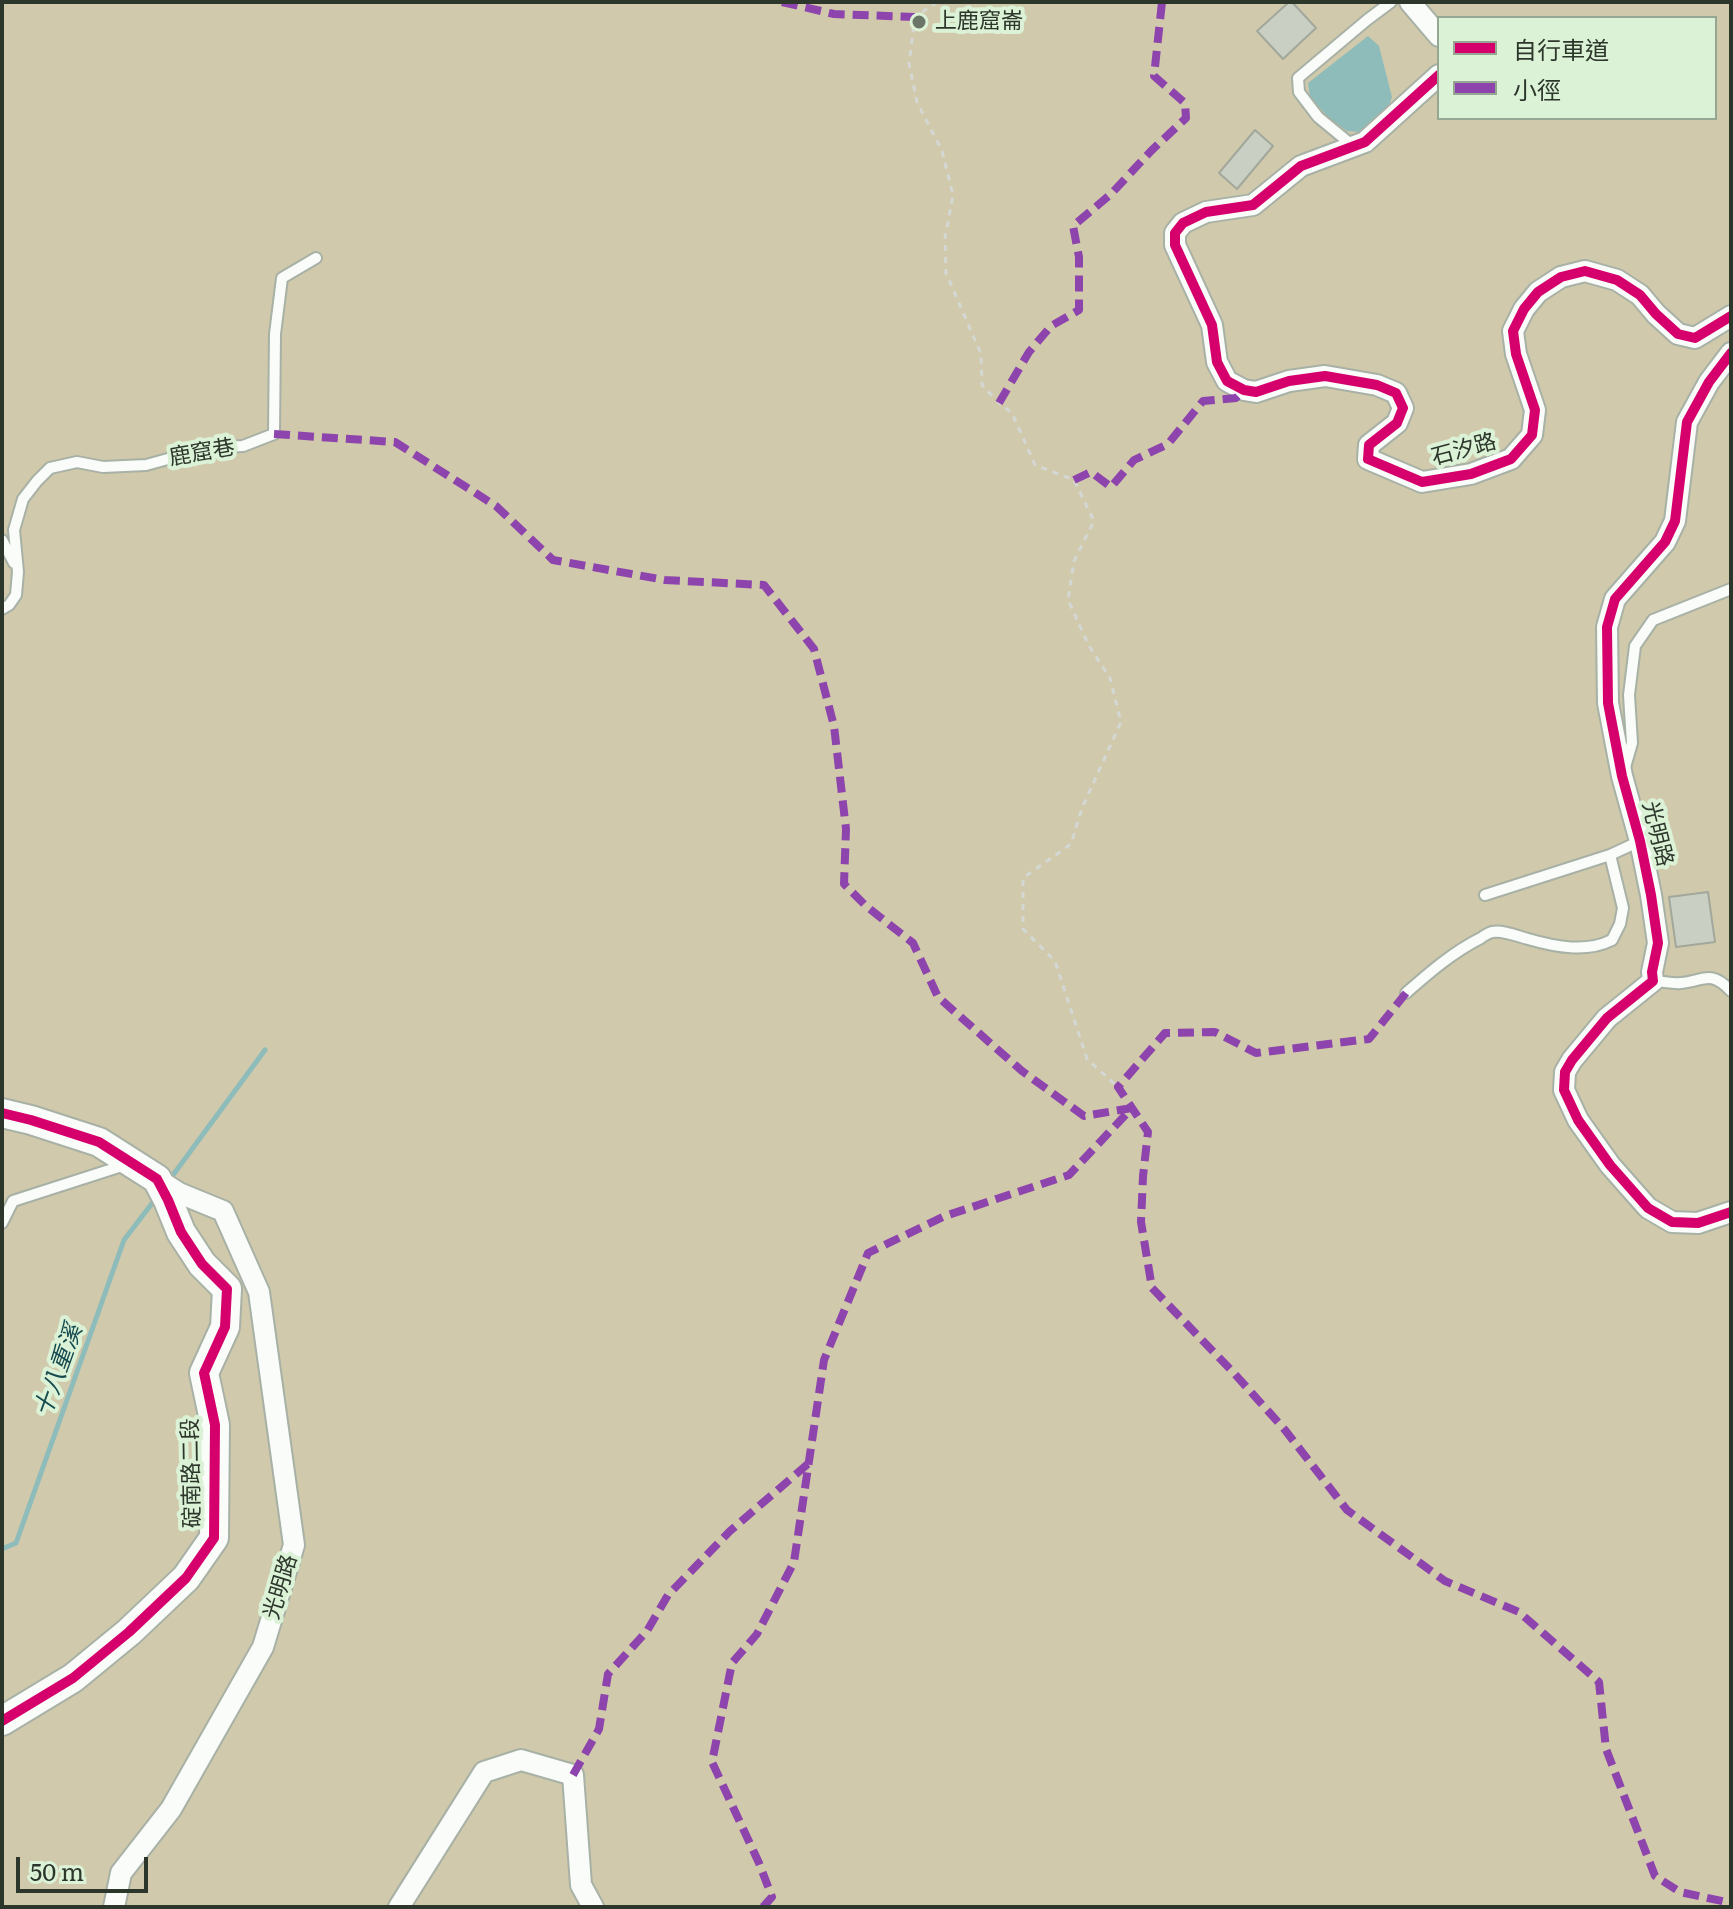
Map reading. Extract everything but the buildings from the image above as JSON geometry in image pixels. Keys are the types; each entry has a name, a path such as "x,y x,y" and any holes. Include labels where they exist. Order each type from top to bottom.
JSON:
{"street":[{"path":"1410,2 1437,34"},
{"name":"石汐路","path":"1437,77 1365,142 1301,166 1253,205 1206,212 1183,223 1175,233 1175,245 1212,325 1217,362 1227,381 1256,392 1289,381 1325,376 1377,385 1396,393 1403,408 1397,423 1369,445 1368,459 1422,482 1471,474 1511,459 1532,435 1535,410 1516,354 1513,331 1524,309 1538,292 1561,277 1585,271 1617,280 1640,295 1678,334 1695,338 1731,316"},
{"name":"光明路","path":"1653,981 1658,943 1640,841 1622,776 1608,703 1607,627 1615,599 1665,542 1675,521 1687,422 1709,382 1731,353"},
{"path":"1653,981 1607,1018 1572,1060 1565,1072 1564,1090 1578,1120 1610,1165 1648,1208 1672,1222 1698,1223 1731,1212"},
{"name":"碇南路二段","path":"2,1113 99,1142 157,1179 181,1232 202,1264 227,1289 225,1327 204,1373 215,1425 214,1538 186,1578 129,1632 73,1678 2,1721"},
{"name":"光明路","path":"114,1907 121,1873 171,1809 263,1647 294,1545 259,1292 223,1211 179,1193 157,1179"},
{"path":"399,1907 484,1772 521,1760 573,1775 581,1885 593,1907"}],"lane":[{"path":"1354,147 1318,117 1299,92 1298,78 1391,2"},
{"name":"鹿窟巷","path":"2,609 16,595 18,572 14,530 23,499 50,468 77,462 103,467 146,465 208,448 243,446 274,434 275,334 282,278 316,258"},
{"path":"2,540 18,572"},
{"path":"1622,776 1632,743 1629,695 1635,646 1653,620 1731,589"},
{"path":"1485,895 1610,855 1640,841"},
{"path":"1406,993 1464,946 1491,932 1560,947 1586,948 1612,940 1623,908 1610,855"},
{"path":"1653,981 1681,983 1708,977 1731,991"},
{"path":"2,1223 13,1201 134,1162"}],"path":[{"path":"937,2 915,17 909,63 917,102 942,151 953,195 945,238 946,273 981,354 982,385 1012,413 1035,465 1074,480 1094,521 1074,561 1068,600 1089,646 1110,678 1121,722 1082,808 1071,844 1023,878 1023,929 1055,961 1087,1059 1118,1087"}],"shaded area":[{"path":"2,2 1731,2 1731,1907 2,1907"}],"water":[{"path":"1368,36 1379,46 1392,97 1388,108 1360,132 1347,131 1329,118 1310,97 1308,83"}],"waterway":[{"name":"十八重溪","path":"173,1175 265,1050"},
{"name":"十八重溪","path":"2,1549 16,1543 124,1240 153,1202"}],"marked path":[{"path":"782,2 834,14 915,17"},
{"path":"999,403 1029,352 1051,326 1079,310 1079,257 1073,226 1111,194 1186,118 1185,103 1154,76 1162,2"},
{"path":"1074,480 1091,472 1111,487 1134,460 1168,444 1203,401 1236,398 1244,390"},
{"path":"274,434 395,442 496,506 553,560 665,580 764,585 814,649 834,726 846,829 844,884 866,906 913,943 938,997 1022,1071 1084,1116 1132,1108"},
{"path":"1406,993 1369,1039 1256,1053 1215,1032 1165,1033 1118,1087 1148,1132 1141,1222 1152,1288 1285,1430 1347,1510 1445,1581 1519,1612 1599,1682 1606,1749 1655,1876 1680,1892 1731,1903"},
{"path":"763,1907 772,1897 712,1762 732,1663 757,1634 794,1562 824,1360 868,1253 945,1216 1069,1175 1132,1108"},
{"path":"573,1775 599,1729 608,1674 647,1631 668,1595 730,1531 809,1463"}],"cycle path":[{"path":"1437,77 1365,142 1301,166 1253,205 1206,212 1183,223 1175,233 1175,245 1212,325 1217,362 1227,381 1256,392 1289,381 1325,376 1377,385 1396,393 1403,408 1397,423 1369,445 1368,459 1422,482 1471,474 1511,459 1532,435 1535,410 1516,354 1513,331 1524,309 1538,292 1561,277 1585,271 1617,280 1640,295 1678,334 1695,338 1731,316"},
{"path":"1731,353 1709,382 1687,422 1675,521 1665,542 1615,599 1607,627 1608,703 1622,776 1640,841 1658,943 1653,981 1607,1018 1572,1060 1565,1072 1564,1090 1578,1120 1610,1165 1648,1208 1672,1222 1698,1223 1731,1212"},
{"path":"2,1113 99,1142 157,1179 181,1232 202,1264 227,1289 225,1327 204,1373 215,1425 214,1538 186,1578 129,1632 73,1678 2,1721"}],"place":[{"name":"上鹿窟崙","path":"919,22"}]}
